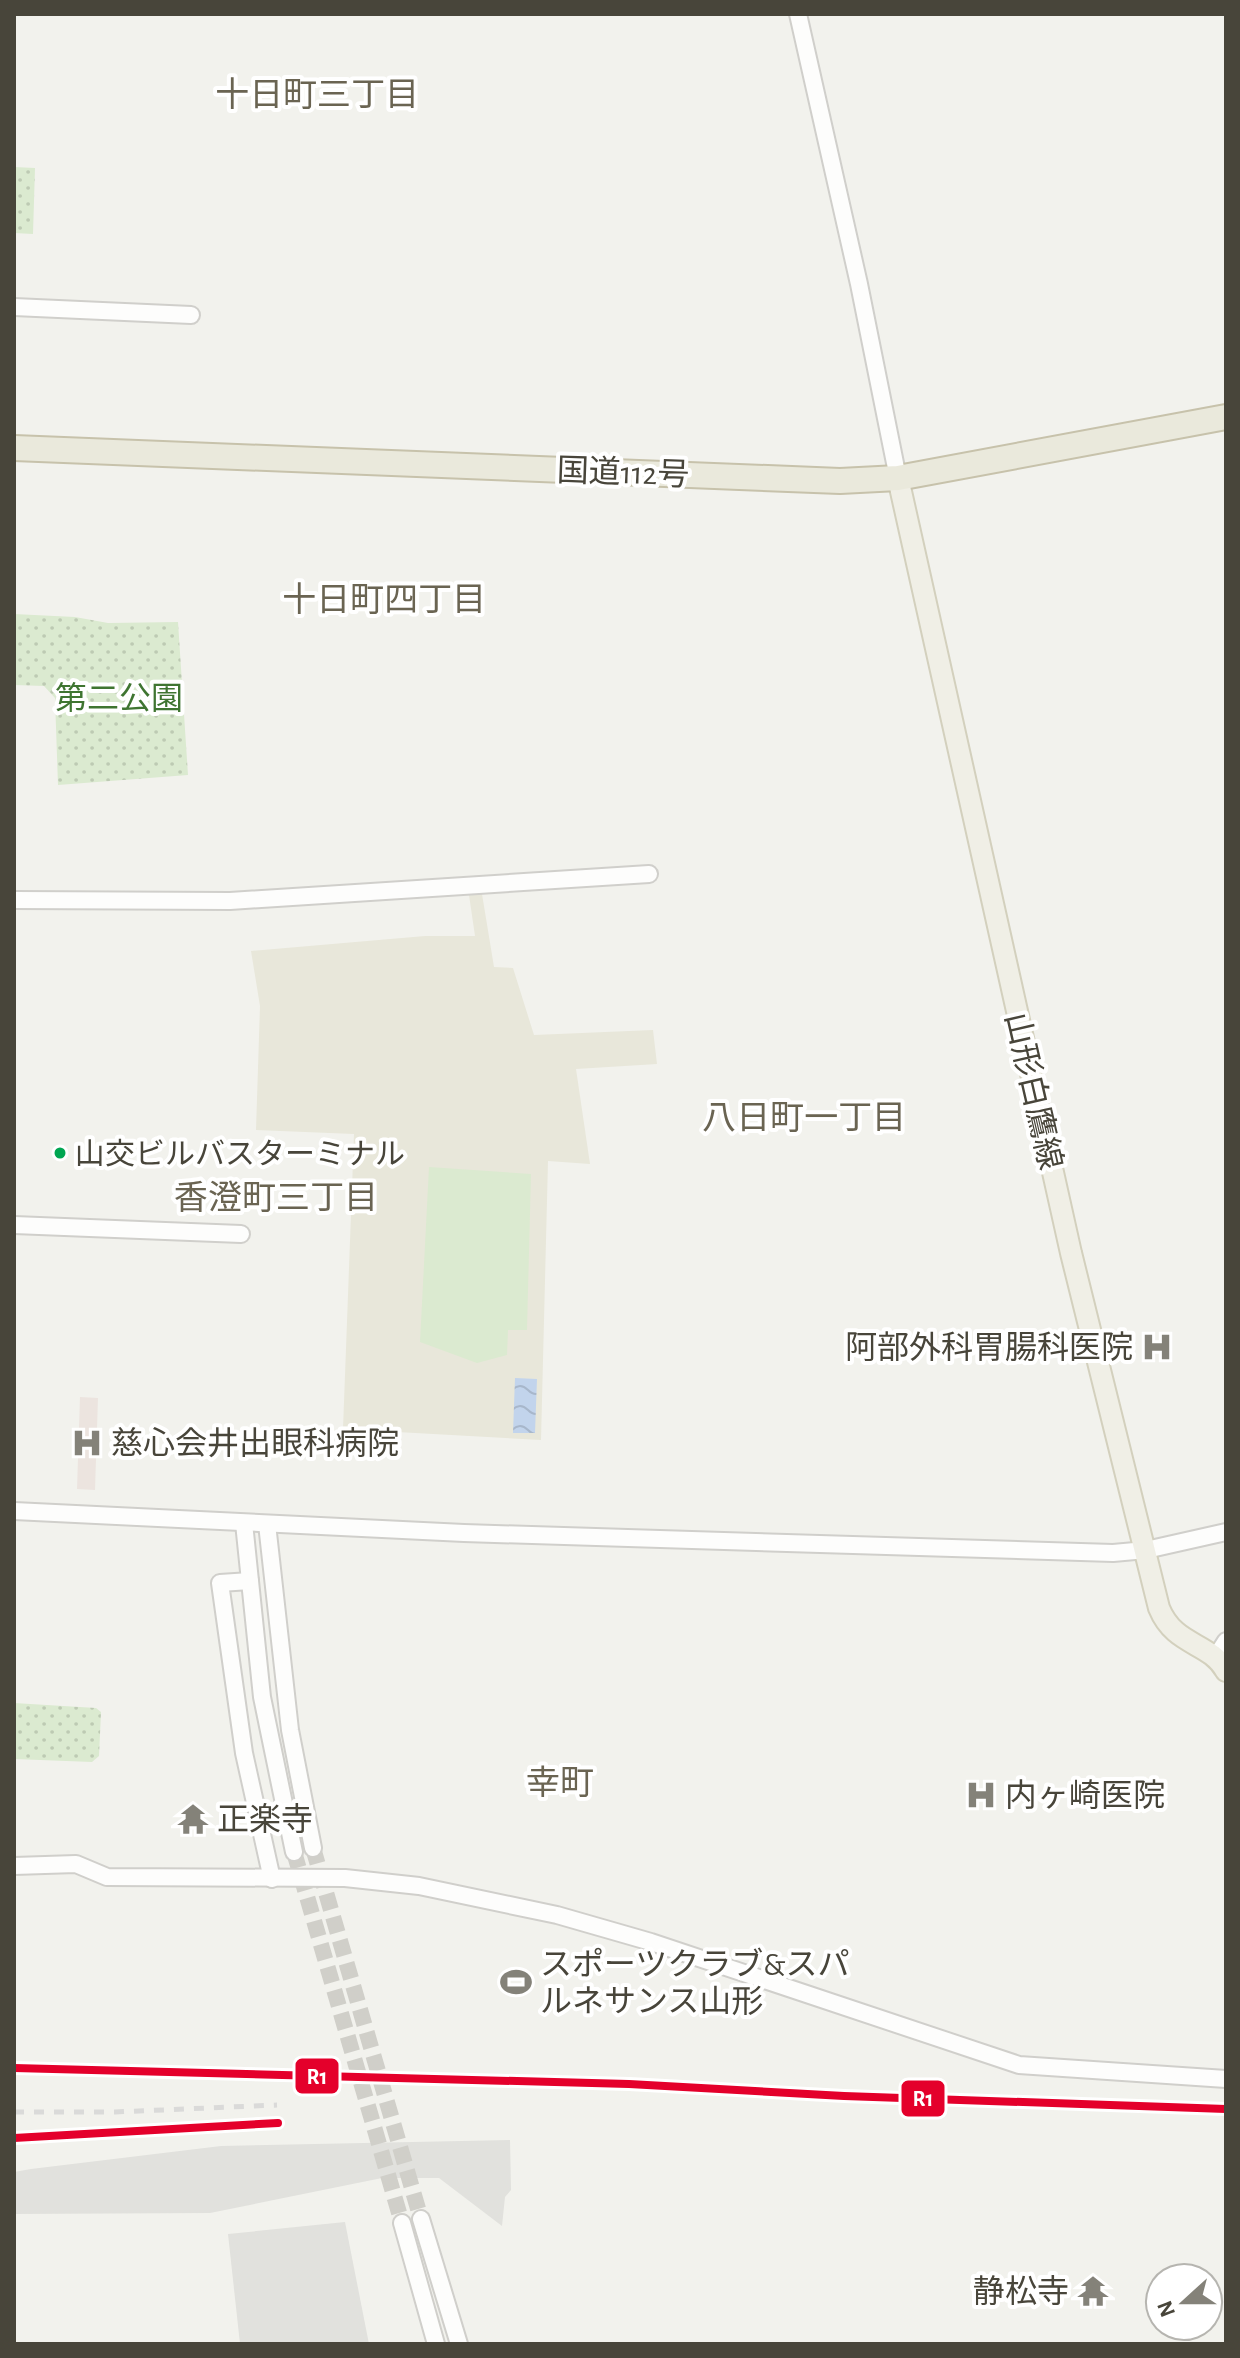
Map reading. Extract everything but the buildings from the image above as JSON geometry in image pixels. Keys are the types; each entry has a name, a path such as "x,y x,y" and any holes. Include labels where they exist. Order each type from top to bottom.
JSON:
{"highway":[{"name":"国道112号","path":"14,448 840,481 898,478 1226,417"}],"main road":[{"name":"山形白鷹線","path":"898,478 1071,1253 1159,1608 1178,1637 1223,1656"}],"street":[{"path":"798,14 859,284 898,478"},
{"path":"14,307 191,315"},
{"path":"14,900 230,901 649,874"},
{"path":"14,1225 241,1234"},
{"path":"14,1511 267,1524 1113,1553 1146,1550 1226,1532"},
{"path":"244,1523 262,1697 294,1852"},
{"path":"267,1524 290,1730 313,1848"},
{"path":"250,1581 220,1583 244,1753 272,1879"},
{"path":"14,1866 76,1864 107,1877 345,1878 419,1886 557,1915 666,1947 1019,2065 1226,2079"},
{"path":"421,2219 459,2344"},
{"path":"402,2223 436,2344"}],"shaded area":[{"path":"482,894 494,967 513,968 534,1035 653,1030 657,1064 576,1069 590,1164 548,1161 541,1440 343,1429 354,1134 256,1130 260,1006 251,951 425,936 475,936 469,895"},
{"name":"慈心会井出眼科病院","path":"80,1397 98,1398 95,1490 77,1489"},
{"path":"510,2140 511,2190 505,2197 502,2226 439,2178 382,2178 210,2213 14,2214 14,2172 31,2169 221,2146"},
{"path":"345,2222 369,2344 240,2344 228,2234"}],"green space":[{"path":"14,167 35,168 33,234 14,233"},
{"name":"第二公園","path":"14,614 75,617 108,623 178,622 188,775 58,785 55,698 44,686 14,685"},
{"path":"429,1167 531,1174 527,1330 508,1330 507,1355 477,1363 420,1342"},
{"path":"14,1703 96,1708 101,1712 99,1756 92,1762 14,1759"}],"water":[{"path":"515,1378 537,1379 535,1433 513,1433"}],"tunnel":[{"path":"313,1848 421,2219"},
{"path":"294,1852 402,2223"}],"railway":[{"path":"14,2112 115,2112 277,2105"},
{"path":"178,2130 278,2123"}],"transit line":[{"name":"R1","path":"14,2068 629,2084 844,2096 1226,2109"},
{"name":"R1","path":"14,2138 278,2123"}],"place":[{"name":"山交ビルバスターミナル","path":"60,1153"},
{"name":"阿部外科胃腸科医院","path":"1157,1347"},
{"name":"慈心会井出眼科病院","path":"87,1443"},
{"name":"内ヶ崎医院","path":"981,1795"},
{"name":"正楽寺","path":"193,1819"},
{"name":"スポーツクラブ&スパ ルネサンス山形","path":"516,1982"},
{"name":"静松寺","path":"1093,2291"}],"district":[{"name":"十日町三丁目","path":"317,94"},
{"name":"十日町四丁目","path":"384,599"},
{"name":"八日町一丁目","path":"804,1117"},
{"name":"香澄町三丁目","path":"276,1197"},
{"name":"幸町","path":"560,1782"}]}
